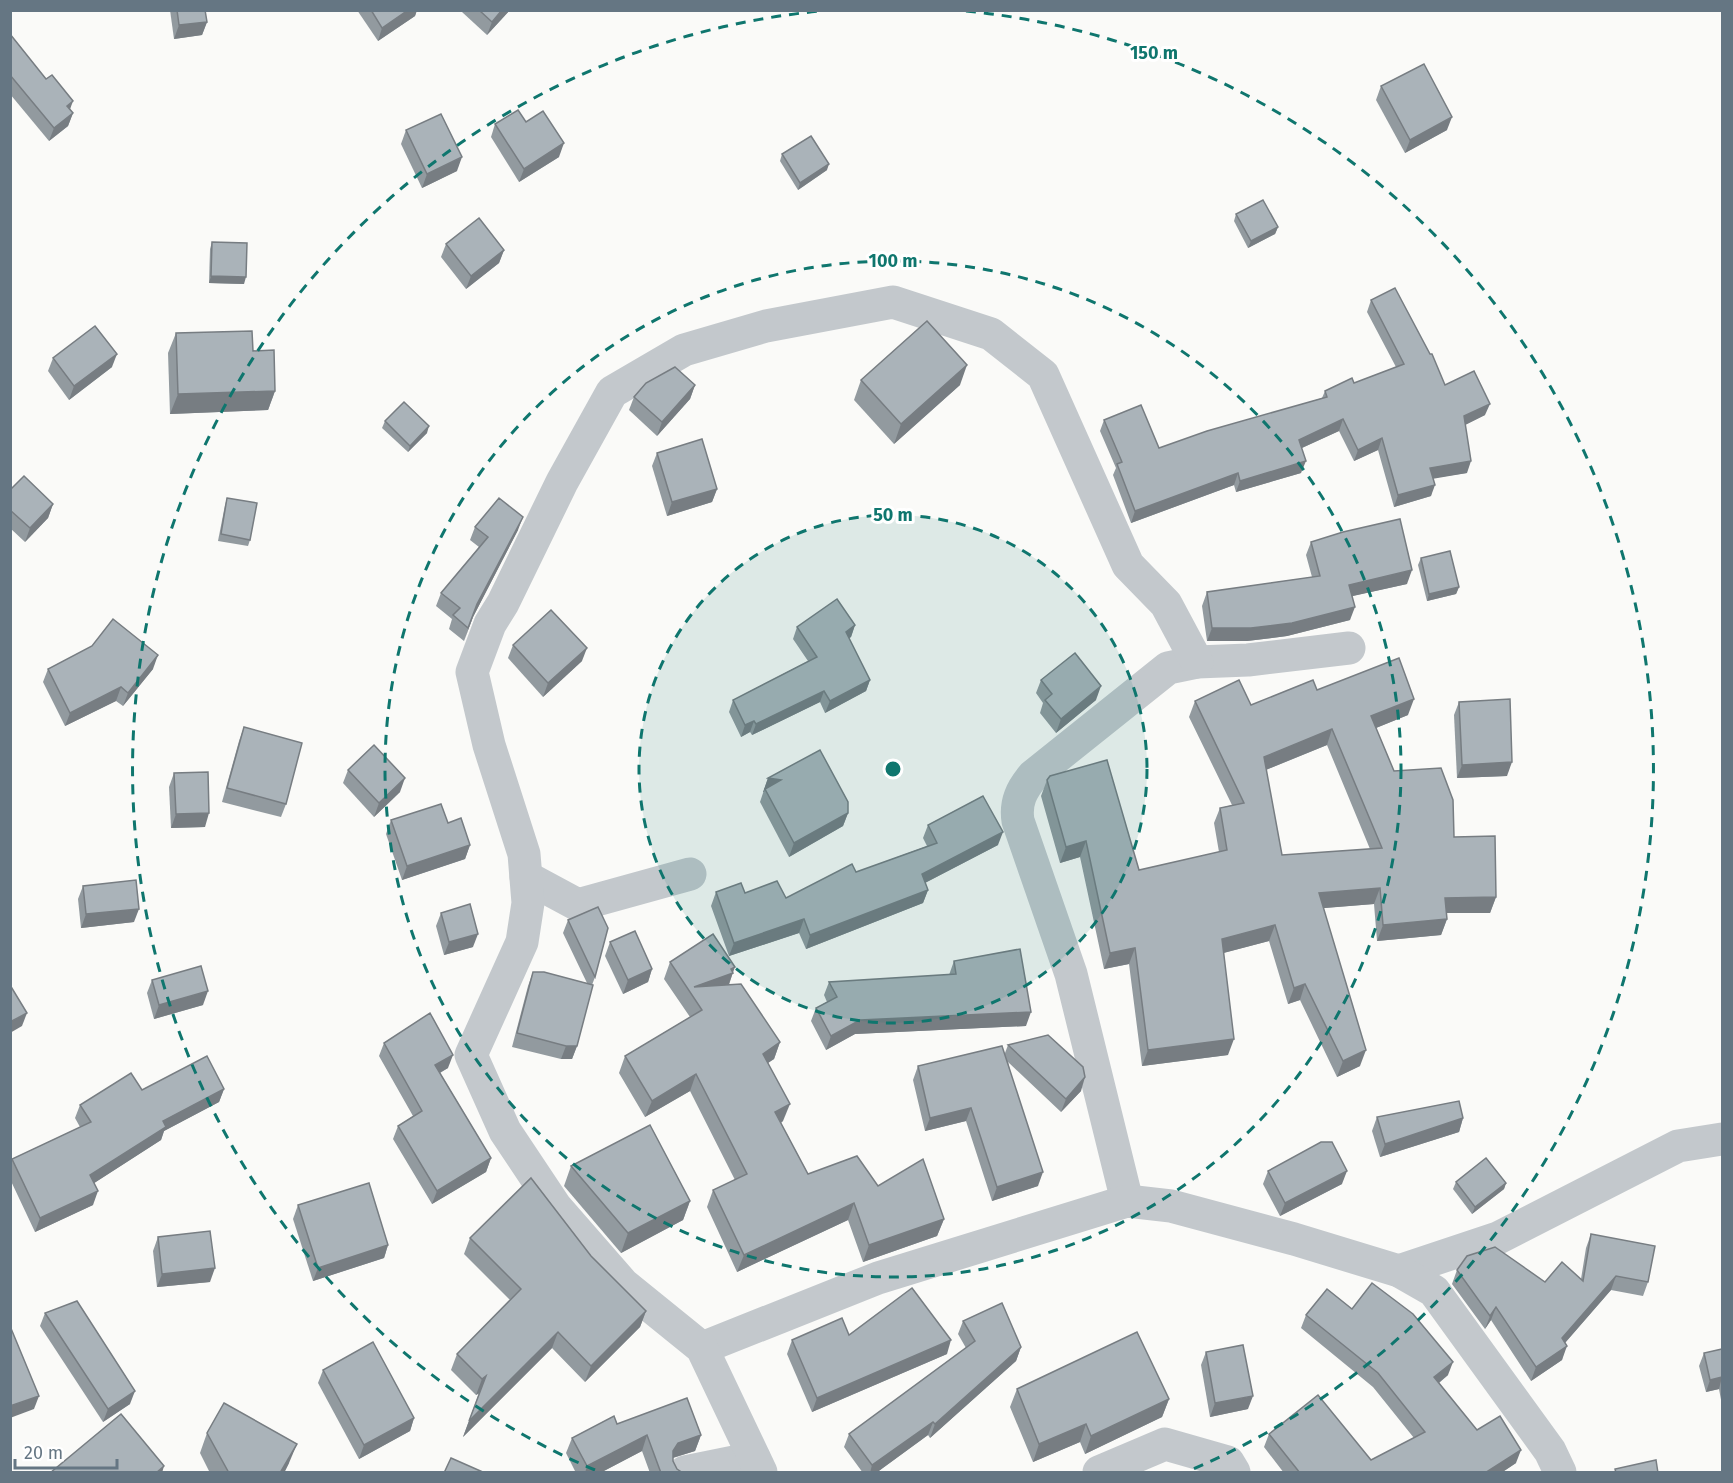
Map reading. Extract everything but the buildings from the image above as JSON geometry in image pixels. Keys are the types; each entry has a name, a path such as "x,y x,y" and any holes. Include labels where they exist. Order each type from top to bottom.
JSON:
{"street":[{"path":"685,1473 757,1465 702,1348 623,1284 555,1206 506,1131 471,1055 522,942 528,903 524,854 489,745 472,672 490,624 503,603 562,482 612,392 684,350 766,326 893,302 992,334 1043,375 1128,565 1166,604 1197,662"},
{"path":"1127,1201 1071,974 1016,810 1023,787 1168,668 1197,662 1248,660 1349,648"},
{"path":"526,877 578,905 690,874"},
{"path":"1399,1271 1498,1238 1678,1146 1722,1139"},
{"path":"702,1348 879,1278 1127,1201 1171,1206 1399,1271 1434,1292 1550,1451 1560,1473"},
{"path":"1099,1473 1165,1444 1228,1462 1234,1473"}]}
